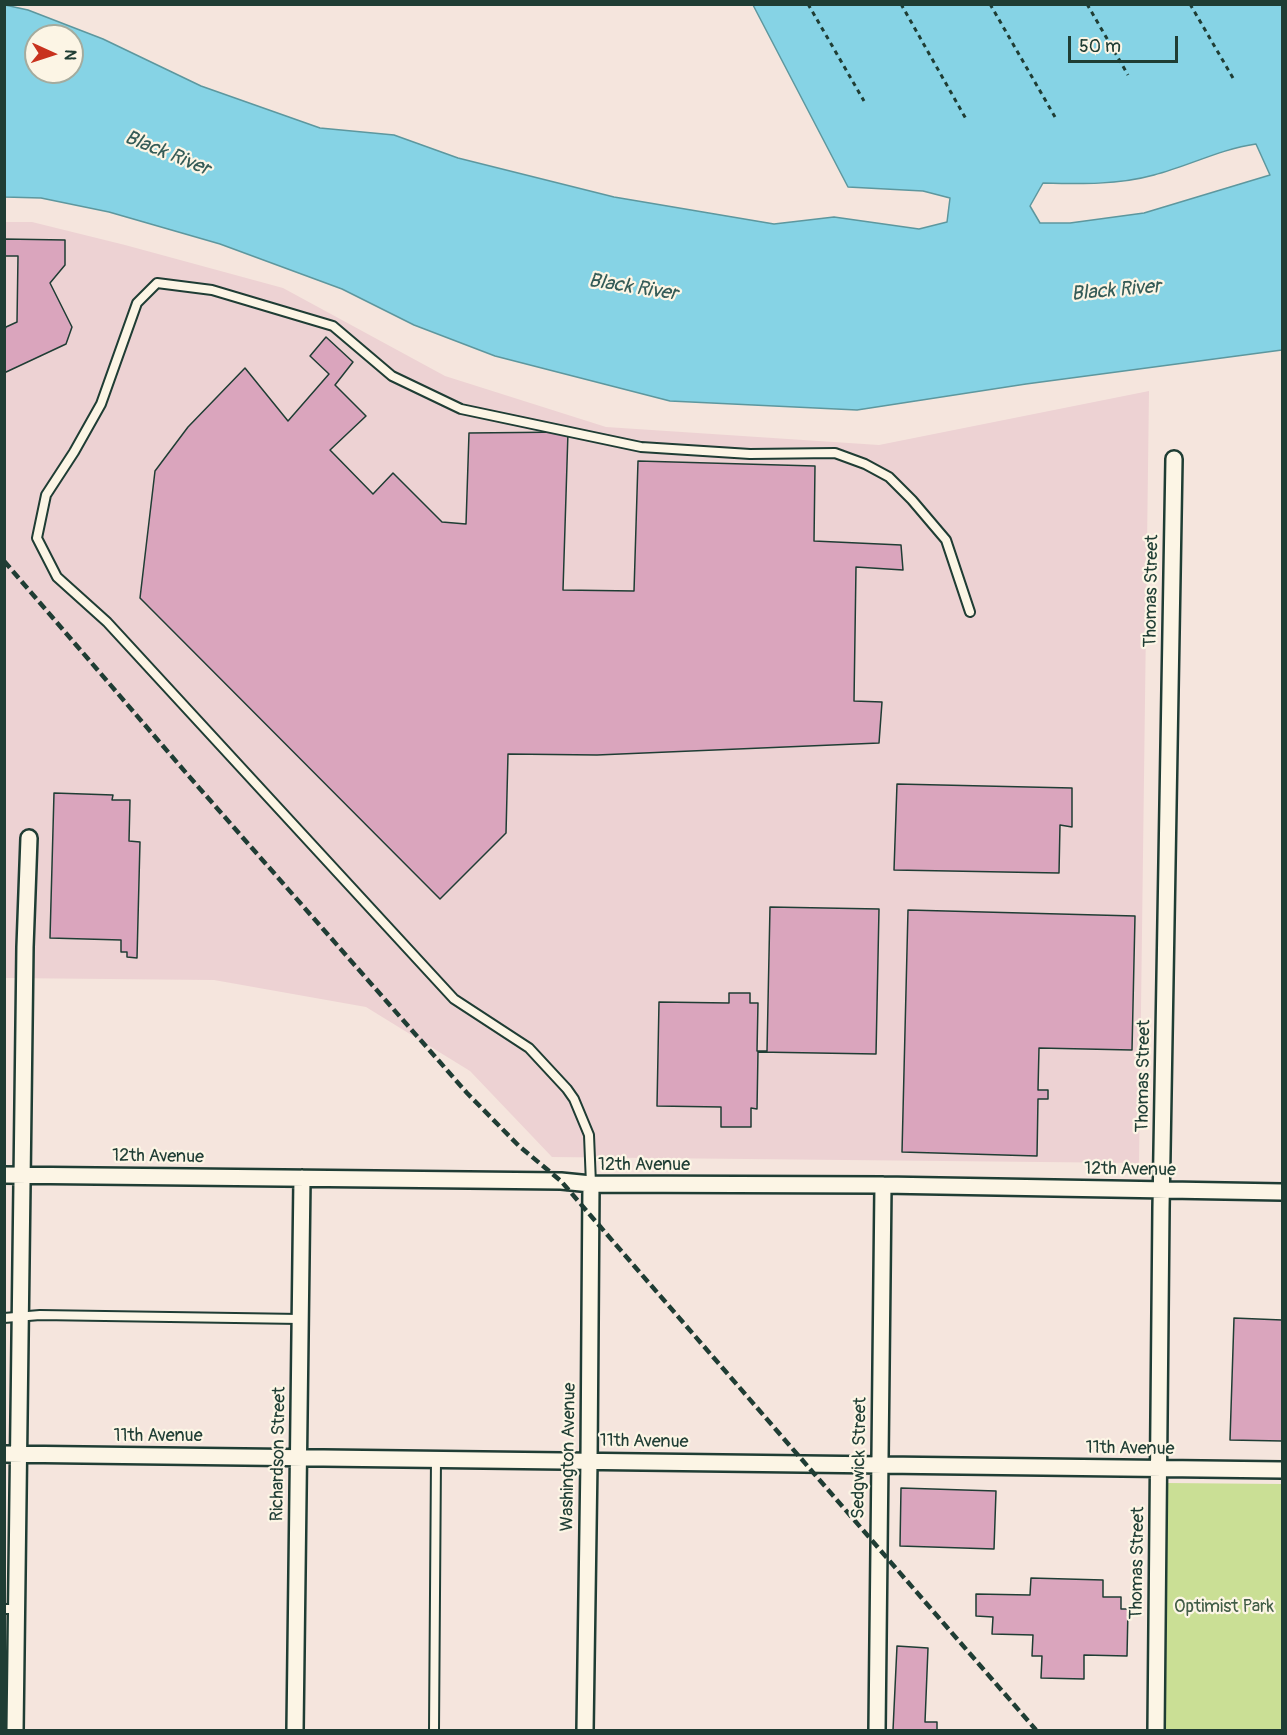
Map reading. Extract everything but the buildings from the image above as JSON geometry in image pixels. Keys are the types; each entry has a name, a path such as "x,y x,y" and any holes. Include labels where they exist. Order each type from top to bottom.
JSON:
{"street":[{"name":"Thomas Street","path":"1156,1731 1174,459"},
{"path":"15,1731 11,1609 11,1454 22,1316 25,947 29,838"},
{"name":"12th Avenue","path":"4,1175 1282,1192"},
{"name":"Richardson Street","path":"295,1731 302,1178"},
{"name":"Washington Avenue","path":"585,1731 591,1184"},
{"name":"Sedgwick Street","path":"877,1731 883,1185"},
{"name":"11th Avenue","path":"11,1454 1282,1470"}],"lane":[{"path":"591,1184 590,1135 567,1089 529,1048 454,999 107,622 57,577 37,538 46,495 101,404 137,303 157,283 212,290 333,326 392,376 461,409 641,447 750,454 835,453 865,464 889,477 946,540 970,612"},
{"path":"4,1317 300,1319"},
{"path":"434,1731 436,1458"}],"path":[{"path":"808,4 864,101"},
{"path":"901,4 966,119"},
{"path":"990,4 1055,117"},
{"path":"1087,4 1128,75"},
{"path":"1190,4 1233,78"}],"shaded area":[{"path":"4,222 32,222 283,288 445,376 606,427 879,445 1149,391 1139,1163 552,1157 470,1071 366,1007 214,980 5,978"}],"green space":[{"name":"Optimist Park","path":"1166,1483 1282,1484 1282,1730 1163,1730"}],"water":[{"name":"Black River","path":"5,5 28,10 64,24 24,24 24,84 84,84 84,32 201,86 320,128 394,135 458,158 614,197 774,224 834,217 919,229 947,222 950,198 923,191 848,187 753,5 1282,5 1282,350 1026,384 857,410 670,401 495,356 414,325 342,289 220,244 109,212 41,198 5,197","holes":["1256,144 1270,175 1144,213 1070,223 1040,223 1030,206 1043,183 1127,181"]}],"railway":[{"path":"4,561 467,1093 519,1146 561,1181 1036,1730"}]}
